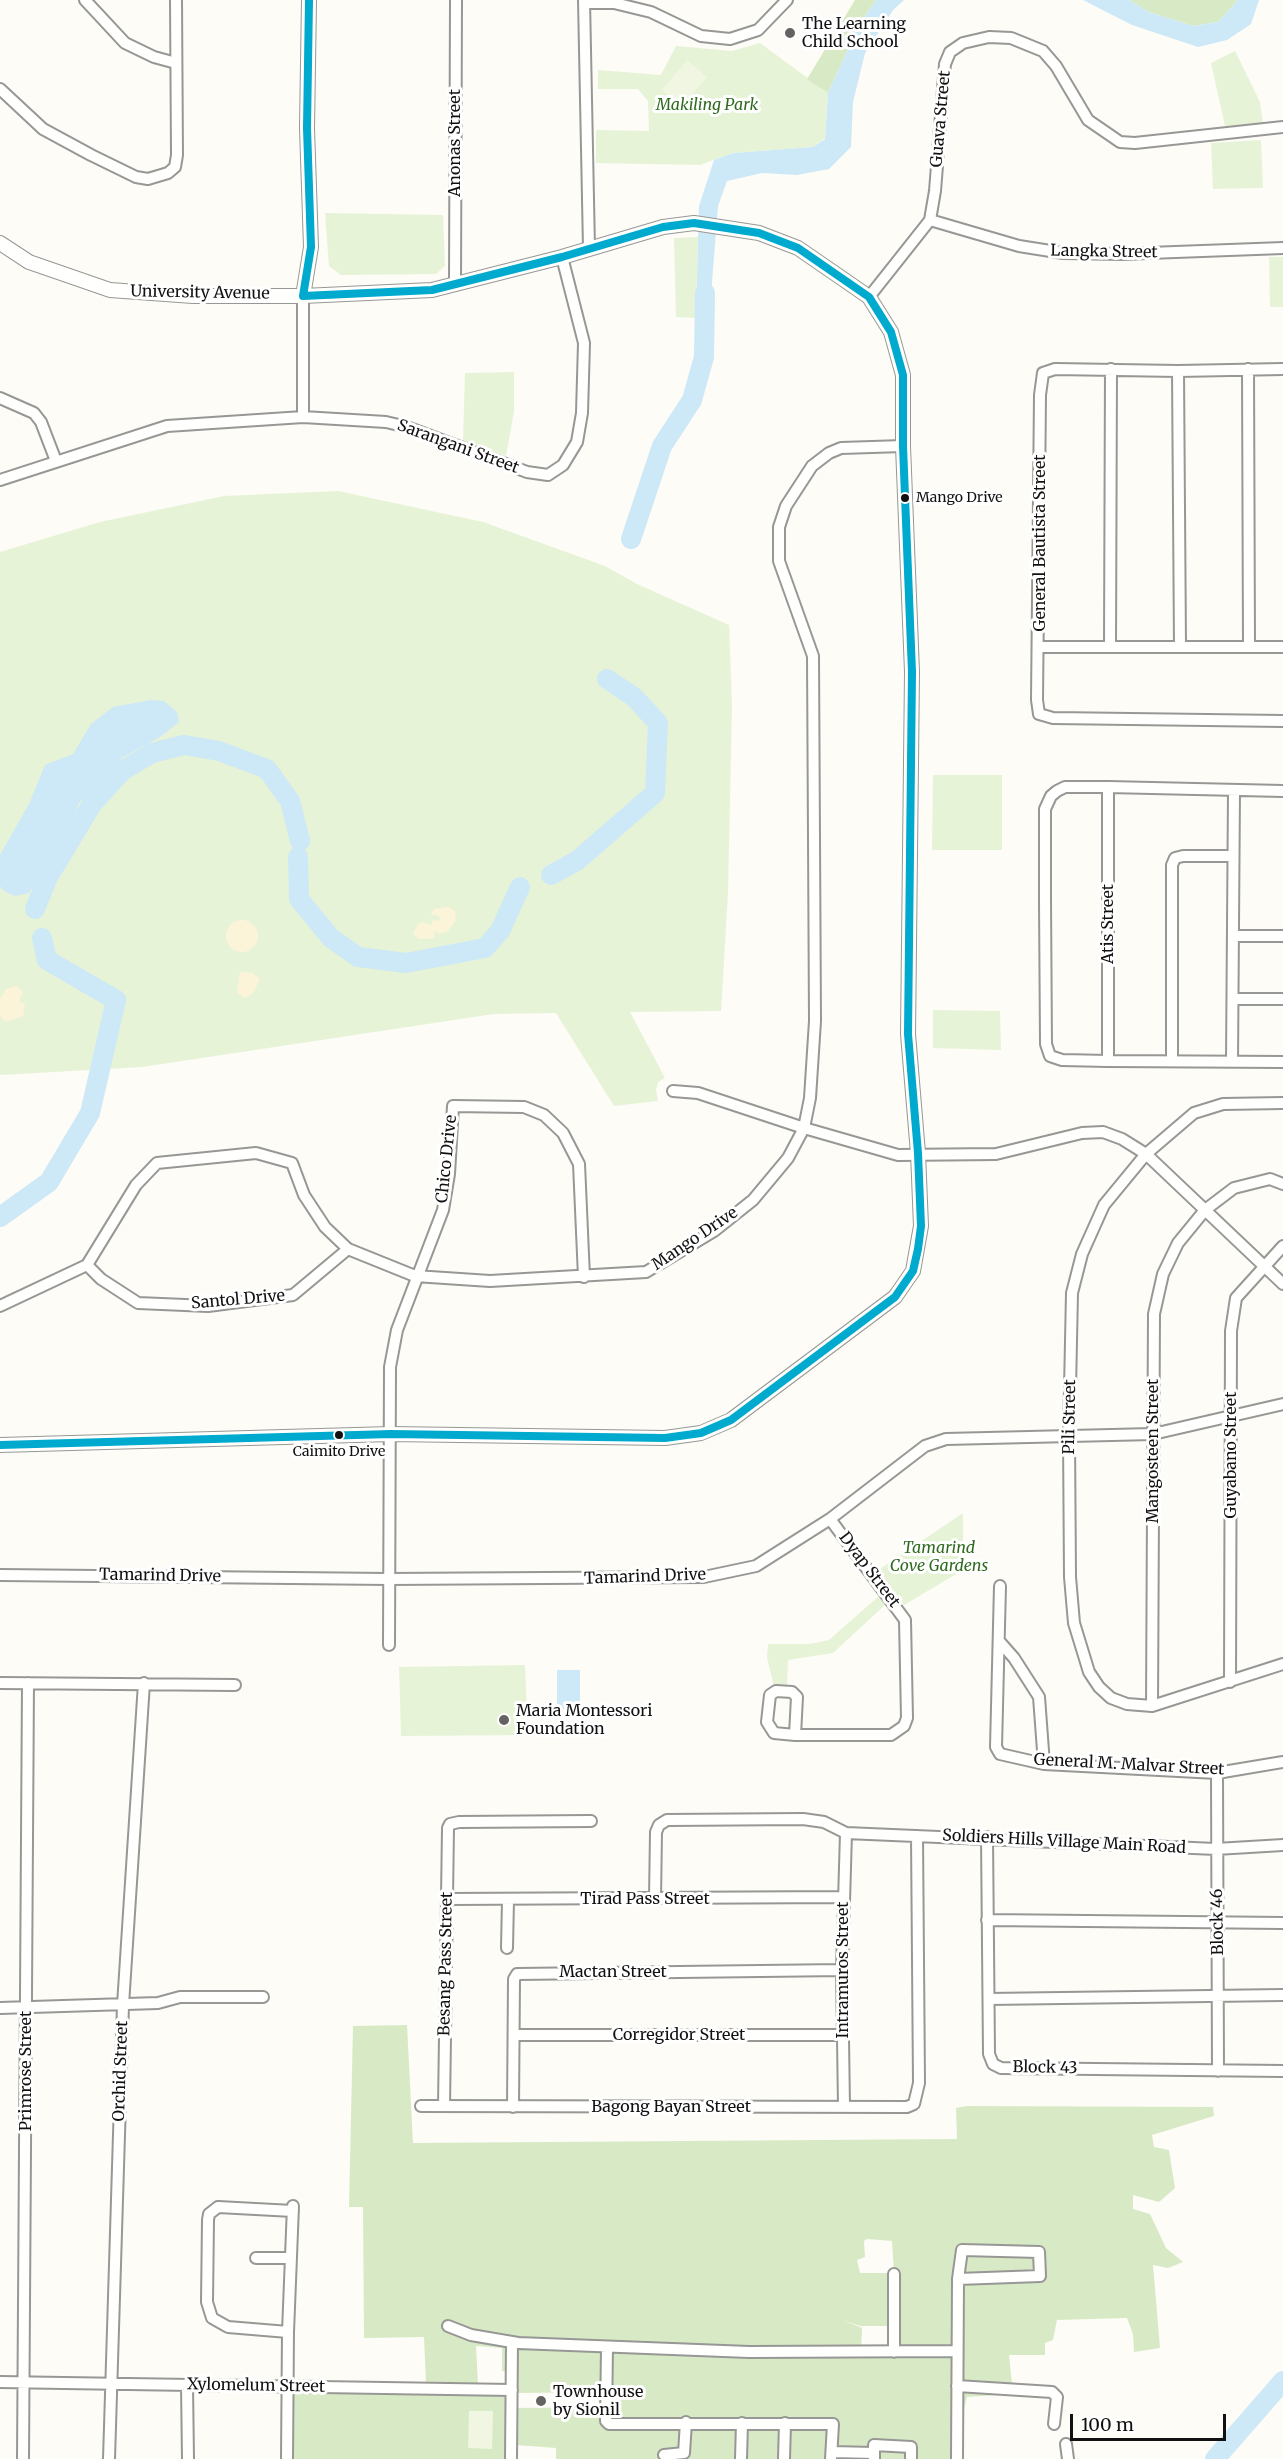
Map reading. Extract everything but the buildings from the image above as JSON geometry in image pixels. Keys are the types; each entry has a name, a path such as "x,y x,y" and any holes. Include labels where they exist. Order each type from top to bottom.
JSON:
{"street":[{"path":"85,0 125,43 154,57 176,63"},
{"path":"0,89 43,129 136,177 148,179 160,177 175,167 177,155 176,0"},
{"path":"303,417 303,296 311,247 307,128 309,0"},
{"name":"Anonas Street","path":"455,285 456,0"},
{"path":"588,248 584,2 614,3 651,12 701,36 730,39 758,30 787,0"},
{"name":"Guava Street","path":"869,297 930,220 935,191 945,64 950,52 963,43 989,37 1011,38 1043,51 1056,66 1088,120 1120,142 1135,143 1283,127"},
{"name":"Langka Street","path":"930,220 1018,246 1064,253 1146,254 1283,248"},
{"name":"University Avenue","path":"0,243 29,262 110,290 193,296 303,296 432,290 562,257 663,226 694,224 726,226 759,233 798,248 869,297"},
{"name":"Sarangani Street","path":"0,480 167,426 303,417 386,422 407,427 528,472 548,475 563,465 576,442 582,413 584,343 562,257"},
{"path":"0,1445 391,1434 665,1438 701,1433 731,1420 895,1297 913,1271 921,1226 918,1153 908,1034 912,672 903,446 903,375 891,332 869,297"},
{"name":"General Bautista Street","path":"1111,369 1055,369 1043,373 1040,395 1037,708 1039,714 1053,718 1283,721"},
{"path":"1110,645 1111,369 1178,371 1283,369"},
{"path":"1248,369 1249,646"},
{"path":"1178,371 1180,646"},
{"path":"0,398 34,413 41,422 56,461"},
{"name":"Mango Drive","path":"87,1265 136,1185 158,1163 256,1153 292,1163 304,1195 320,1219 348,1248 416,1276 490,1281 646,1272 714,1231 753,1200 788,1158 804,1128 810,1098 815,1021 813,656 778,561 779,527 786,506 812,466 829,453 841,448 903,446"},
{"path":"1039,647 1110,645 1283,647"},
{"path":"1283,791 1065,787 1051,796 1045,809 1046,1044 1050,1056 1062,1060 1283,1062"},
{"name":"Atis Street","path":"1108,787 1108,1061"},
{"path":"1232,1061 1234,791"},
{"path":"1172,1061 1172,865 1175,858 1183,856 1233,856"},
{"path":"1234,936 1283,936"},
{"path":"1233,999 1283,999"},
{"path":"673,1091 698,1093 804,1128 898,1155 996,1154 1082,1133 1103,1132 1122,1139 1146,1154 1283,1284"},
{"name":"Pili Street","path":"1283,1103 1223,1104 1194,1113 1146,1154 1104,1205 1082,1254 1072,1293 1069,1437 1070,1577 1074,1623 1089,1672 1099,1688 1112,1698 1127,1704 1152,1706 1283,1664"},
{"name":"Chico Drive","path":"391,1434 390,1367 397,1330 443,1210 453,1106 524,1107 544,1115 563,1133 579,1164 584,1277"},
{"path":"1205,1210 1234,1188 1270,1179 1283,1184"},
{"name":"Mangosteen Street","path":"1152,1706 1154,1314 1161,1284 1178,1243 1205,1210"},
{"name":"Guyabano Street","path":"1230,1682 1231,1331 1236,1298 1283,1246"},
{"name":"Santol Drive","path":"87,1265 101,1279 138,1303 208,1306 293,1295 348,1248"},
{"path":"0,1306 87,1265"},
{"name":"Tamarind Drive","path":"0,1575 388,1579 704,1577 756,1566 830,1519 925,1446 946,1439 1153,1434 1283,1404"},
{"path":"389,1645 391,1434"},
{"name":"Dyap Street","path":"795,1735 891,1735 904,1726 908,1718 905,1620 830,1519"},
{"name":"General M. Malvar Street","path":"1000,1586 998,1750 1005,1756 1044,1764 1217,1773 1283,1762"},
{"path":"999,1641 1014,1658 1040,1697 1044,1764"},
{"path":"0,1683 235,1685"},
{"name":"Primrose Street","path":"23,2459 28,1683"},
{"name":"Orchid Street","path":"109,2459 123,2005 144,1683"},
{"name":"Block 46","path":"1217,1773 1218,2070"},
{"path":"655,1899 656,1832 659,1825 667,1820 803,1819 824,1822 846,1833"},
{"name":"Besang Pass Street","path":"444,2106 447,1832 450,1824 591,1821"},
{"name":"Soldiers Hills Village Main Road","path":"846,1833 987,1837 1216,1849 1283,1845"},
{"name":"Intramuros Street","path":"844,2107 842,1970 846,1833"},
{"name":"Bagong Bayan Street","path":"421,2106 907,2107 914,2104 918,2097 917,1836"},
{"name":"Block 43","path":"987,1837 989,2054 996,2067 1218,2070"},
{"name":"Tirad Pass Street","path":"447,1899 844,1897"},
{"path":"507,1948 508,1899"},
{"path":"987,1920 1283,1923"},
{"name":"Mactan Street","path":"513,2107 514,1979 516,1974 842,1970"},
{"path":"989,1999 1283,1995"},
{"path":"0,2008 158,2003 180,1997 263,1997"},
{"name":"Corregidor Street","path":"514,2035 843,2035"},
{"path":"1218,2070 1283,2071"},
{"path":"287,2459 288,2331 293,2209 218,2207 209,2214 208,2220 207,2302 212,2318 228,2327 288,2331"},
{"path":"957,2459 958,2279 962,2250 1039,2252 1040,2276 958,2279"},
{"path":"256,2258 291,2258"},
{"path":"894,2274 894,2352"},
{"path":"448,2326 462,2332 512,2343 608,2347 957,2351"},
{"path":"510,2459 512,2343"},
{"path":"608,2347 606,2421 609,2424 686,2422 833,2424 832,2456 874,2456 873,2445 911,2447 911,2459"},
{"name":"Xylomelum Street","path":"0,2382 512,2390"},
{"path":"187,2385 188,2459"},
{"path":"957,2386 1052,2392 1057,2397 1054,2424"},
{"path":"664,2455 684,2453 686,2422"},
{"path":"741,2459 742,2423"},
{"path":"784,2459 785,2423"},
{"path":"1065,2444 1068,2459"}],"green space":[{"path":"855,0 876,0 859,25 828,93 807,79"},
{"path":"1129,0 1238,0 1218,22 1193,26 1149,12"},
{"name":"Makiling Park","path":"760,43 828,93 825,138 813,147 733,153 700,165 596,163 596,130 649,131 648,101 638,89 598,89 598,70 661,75 676,46 732,51"},
{"path":"1235,51 1260,102 1263,124 1225,126 1211,63"},
{"path":"687,60 707,77 682,106 662,90"},
{"path":"1261,140 1263,188 1213,189 1211,143"},
{"path":"325,213 443,215 445,266 436,274 341,275 329,266"},
{"path":"698,237 696,318 676,317 674,238"},
{"path":"1269,257 1283,257 1283,307 1270,307"},
{"path":"514,372 514,412 506,456 463,441 465,373"},
{"path":"338,491 483,522 605,566 637,584 729,625 732,706 728,893 721,1011 630,1012 665,1078 658,1082 656,1090 658,1101 614,1106 556,1013 494,1014 142,1067 0,1075 0,552 100,522 224,496"},
{"path":"933,775 1002,775 1002,850 932,850"},
{"path":"933,1010 1000,1011 1001,1050 933,1048"},
{"name":"Tamarind Cove Gardens","path":"963,1513 963,1570 904,1605 877,1571"},
{"path":"879,1596 886,1604 833,1653 788,1660 787,1686 774,1686 767,1658 768,1644 810,1644 829,1640"},
{"path":"525,1665 528,1735 401,1736 399,1667"},
{"path":"407,2025 413,2143 957,2139 956,2108 967,2106 1213,2107 1214,2116 1152,2135 1154,2147 1169,2150 1175,2188 1159,2202 1133,2195 1133,2209 1150,2214 1166,2248 1183,2262 1168,2268 1153,2265 1160,2348 1134,2352 1133,2334 1127,2318 1057,2320 1053,2340 1045,2343 1045,2355 1009,2355 1013,2394 967,2397 961,2419 963,2459 556,2459 556,2448 516,2445 515,2459 294,2459 294,2393 514,2393 514,2372 502,2371 502,2348 476,2346 478,2384 426,2384 424,2337 364,2338 363,2207 349,2207 353,2026","holes":["867,2239 892,2241 894,2273 860,2273 857,2260 865,2257 864,2241","843,2320 860,2326 891,2326 892,2349 861,2350 862,2328","611,2392 610,2407 515,2408 515,2393"]},
{"path":"469,2411 493,2411 492,2449 468,2448"}],"sand":[{"path":"449,907 455,911 456,920 448,931 440,934 435,931 434,938 425,939 419,939 413,934 418,924 423,922 432,925 433,920 440,921 439,916 431,914 434,909"},
{"path":"242,920 253,925 258,936 253,947 242,952 231,947 226,936 231,925"},
{"path":"240,972 252,973 260,979 253,993 245,998 237,993"},
{"path":"16,986 23,992 19,1001 25,1004 23,1016 5,1022 0,1016 0,999 6,989"}],"water":[{"path":"876,0 904,0 893,10 865,53 853,102 851,147 829,169 797,175 762,173 727,181 718,206 709,320 696,318 699,206 714,160 733,153 813,147 825,139 828,93 859,25"},
{"path":"1083,0 1129,0 1149,12 1193,26 1218,22 1238,0 1259,0 1251,24 1227,40 1198,47 1132,25"},
{"path":"151,700 164,701 177,712 179,722 160,737 122,758 79,803 68,830 29,893 15,896 4,891 0,886 0,855 29,804 45,765 73,754 91,724 113,707"},
{"path":"557,1670 580,1670 580,1709 557,1709"}],"waterway":[{"path":"631,539 662,446 692,400 704,357 705,293"},
{"path":"551,875 578,860 655,793 658,723 634,697 607,679"},
{"path":"35,909 48,877 92,804 122,771 152,753 184,745 219,751 267,769 290,801 300,841"},
{"path":"298,857 299,899 331,938 358,957 406,963 485,948 500,931 520,887"},
{"path":"0,1217 49,1182 90,1113 116,1000 47,960 42,938"},
{"path":"1215,2459 1283,2381"}],"transit line":[{"path":"0,1445 391,1434 665,1438 701,1433 731,1420 895,1297 913,1271 918,1249 921,1226 918,1153 908,1034 912,672 903,446 903,375 891,332 869,297 798,248 759,233 694,223 663,227 562,257 432,290 303,296 311,247 307,128 309,0"}],"place":[{"name":"The Learning Child School","path":"790,33"},
{"name":"Mango Drive","path":"905,498"},
{"name":"Caimito Drive","path":"339,1435"},
{"name":"Maria Montessori Foundation","path":"504,1720"},
{"name":"Townhouse by Sionil","path":"541,2401"}]}
